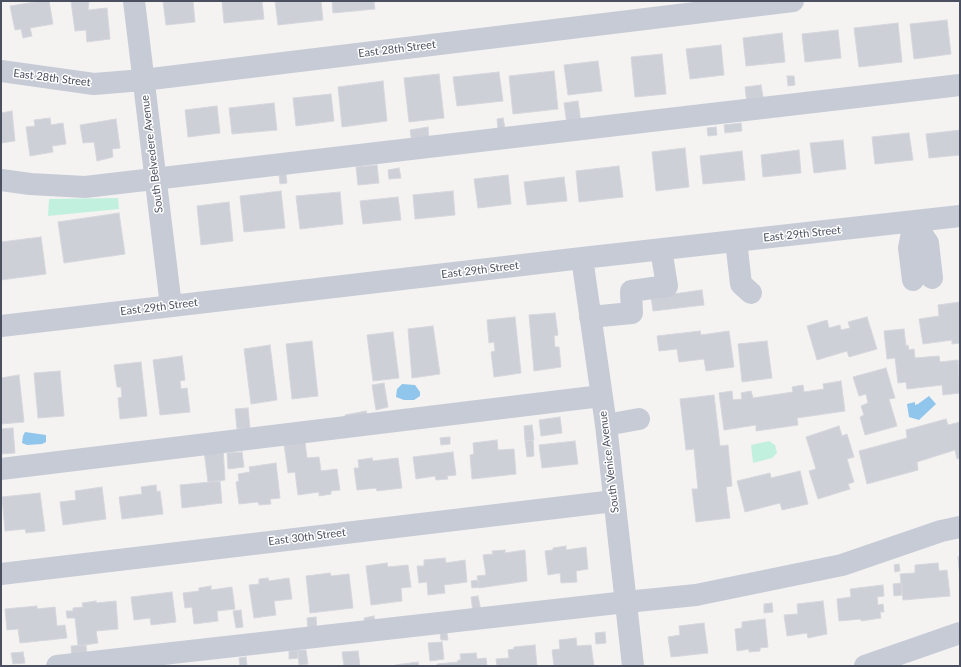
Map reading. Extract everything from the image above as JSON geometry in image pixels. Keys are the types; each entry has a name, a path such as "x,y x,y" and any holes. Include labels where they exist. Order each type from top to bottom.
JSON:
{"street":[{"name":"South Belvedere Avenue","path":"134,1 171,306"},
{"name":"East 28th Street","path":"1,71 94,84 143,80 794,1"},
{"path":"1,180 30,184 85,187 960,85"},
{"name":"East 29th Street","path":"1,326 582,258 960,216"},
{"path":"914,222 909,248 922,279"},
{"path":"736,241 741,284 750,293"},
{"path":"590,317 632,313 631,291 667,286 661,249"},
{"name":"South Venice Avenue","path":"582,258 606,425 633,666"},
{"path":"1,469 601,396"},
{"path":"606,425 639,419"},
{"name":"East 30th Street","path":"1,574 614,501"},
{"path":"57,666 696,595 842,565 941,531 960,527"},
{"path":"865,666 960,633"}],"green space":[{"path":"118,198 119,209 48,216 49,199"},
{"path":"769,441 775,445 777,453 772,458 753,463 751,445"}],"water":[{"path":"402,384 415,385 420,392 420,396 414,400 404,400 396,397 397,389"},
{"path":"929,396 936,404 919,420 909,417 907,404 915,402 915,405 918,404"},
{"path":"25,432 46,435 46,442 42,444 27,445 22,443"}],"building":[{"path":"49,1 53,24 30,28 32,36 23,38 21,29 15,30 10,6"},
{"path":"71,1 89,1 88,10 107,8 110,39 87,42 86,30 75,31"},
{"path":"163,1 193,1 195,22 166,25"},
{"path":"222,1 262,1 264,19 224,23"},
{"path":"275,1 321,1 323,20 278,25"},
{"path":"332,1 374,1 375,9 333,13"},
{"path":"947,20 951,54 914,59 910,24"},
{"path":"898,23 902,62 859,67 854,28"},
{"path":"838,30 841,58 805,62 802,34"},
{"path":"782,33 785,62 746,66 743,38"},
{"path":"721,45 724,75 690,79 686,49"},
{"path":"662,54 666,94 635,97 631,57"},
{"path":"598,61 602,91 568,95 564,65"},
{"path":"554,71 558,109 513,114 509,76"},
{"path":"499,72 503,101 457,106 453,77"},
{"path":"439,74 444,118 409,122 404,78"},
{"path":"787,76 794,76 795,85 788,86"},
{"path":"383,81 387,121 342,127 338,87"},
{"path":"761,85 764,102 747,104 745,87"},
{"path":"331,94 334,121 296,126 293,98"},
{"path":"578,101 581,123 567,125 564,103"},
{"path":"274,103 277,130 232,134 229,108"},
{"path":"217,106 220,133 188,137 185,110"},
{"path":"12,111 15,141 1,143 1,113"},
{"path":"50,118 51,125 63,123 66,144 52,146 53,152 30,156 26,127 35,126 34,120"},
{"path":"503,118 505,128 498,129 497,119"},
{"path":"116,119 120,148 112,149 113,157 97,161 94,142 83,143 80,125"},
{"path":"741,123 742,131 725,133 724,125"},
{"path":"428,127 429,140 412,143 410,130"},
{"path":"716,127 717,135 708,136 707,128"},
{"path":"960,130 960,155 929,158 926,134"},
{"path":"909,133 913,160 875,164 872,137"},
{"path":"843,140 846,169 814,173 810,143"},
{"path":"685,148 689,187 656,191 652,152"},
{"path":"799,150 801,173 763,177 761,155"},
{"path":"742,151 745,180 703,184 700,156"},
{"path":"377,165 379,183 358,185 356,167"},
{"path":"619,166 623,197 579,202 576,171"},
{"path":"399,168 401,178 389,179 388,170"},
{"path":"286,174 287,183 280,184 279,175"},
{"path":"508,175 511,204 478,208 474,179"},
{"path":"564,177 567,201 527,205 524,182"},
{"path":"281,191 285,228 244,232 240,196"},
{"path":"453,191 455,215 415,219 413,195"},
{"path":"340,192 343,224 300,229 296,196"},
{"path":"398,197 401,220 363,224 360,201"},
{"path":"229,202 233,241 201,245 197,206"},
{"path":"119,213 125,254 64,263 58,222"},
{"path":"41,237 46,274 1,280 1,242"},
{"path":"702,290 704,305 653,311 651,297"},
{"path":"960,302 960,343 952,344 952,340 923,344 919,319 939,316 938,305"},
{"path":"555,313 558,335 554,336 555,347 559,347 561,367 534,371 529,315"},
{"path":"515,317 521,373 494,377 491,352 495,351 494,342 489,343 487,320"},
{"path":"867,317 877,349 849,357 847,351 817,360 807,326 827,320 829,328 840,325 841,330 850,328 848,322"},
{"path":"433,326 440,374 412,378 408,329"},
{"path":"904,329 906,346 908,345 909,350 914,349 915,358 939,356 940,362 958,360 960,393 943,395 942,385 907,389 906,382 898,383 895,358 887,359 884,331"},
{"path":"700,331 701,335 729,331 734,367 706,371 704,359 679,362 677,349 659,351 657,336"},
{"path":"393,332 399,378 373,381 367,335"},
{"path":"312,341 318,396 292,399 286,344"},
{"path":"767,341 772,378 742,382 738,344"},
{"path":"270,345 277,400 251,404 244,349"},
{"path":"182,356 185,380 180,381 181,389 187,388 190,412 160,415 153,360"},
{"path":"141,362 147,416 120,419 118,398 122,397 121,387 117,387 114,365"},
{"path":"886,368 895,398 889,399 897,426 865,435 860,417 864,415 861,406 868,403 866,394 859,396 853,377"},
{"path":"60,371 64,416 38,418 34,373"},
{"path":"19,375 24,422 1,424 1,378"},
{"path":"841,381 845,411 797,418 798,425 756,431 756,425 724,430 719,393 732,391 733,400 742,399 741,393 751,391 753,398 793,392 792,387 803,385 804,392 824,389 823,384"},
{"path":"384,383 388,407 376,410 372,385"},
{"path":"714,395 720,446 728,445 732,486 726,487 730,518 696,522 692,489 698,489 694,449 686,450 680,399"},
{"path":"248,408 250,428 237,429 235,409"},
{"path":"366,411 368,419 347,424 345,415"},
{"path":"560,417 562,433 541,436 539,420"},
{"path":"946,419 948,425 960,422 960,458 957,459 955,450 917,462 918,470 867,484 859,451 907,438 906,430"},
{"path":"532,425 534,440 525,441 524,426"},
{"path":"839,426 842,436 847,434 854,457 847,459 854,482 848,484 850,489 818,499 809,471 816,469 806,437"},
{"path":"13,428 15,453 1,454 1,429"},
{"path":"450,437 450,444 441,445 440,438"},
{"path":"497,440 498,450 514,449 516,474 472,479 470,455 474,454 473,443"},
{"path":"533,440 534,456 527,457 525,441"},
{"path":"575,441 578,464 542,468 539,445"},
{"path":"305,442 307,458 319,457 321,471 337,469 340,490 331,491 331,494 319,496 319,492 298,495 295,472 288,473 284,444"},
{"path":"223,448 225,480 208,482 204,451"},
{"path":"242,452 244,467 228,469 227,453"},
{"path":"453,452 456,475 447,476 448,479 436,480 435,476 416,479 413,457"},
{"path":"372,458 373,461 398,458 402,488 377,491 376,488 357,490 354,468 359,468 358,460"},
{"path":"276,463 280,498 270,499 271,504 259,505 258,502 239,504 236,482 239,481 238,474 250,472 249,467"},
{"path":"800,471 808,504 782,510 780,503 745,512 737,481 770,473 771,478"},
{"path":"220,481 222,503 182,508 180,485"},
{"path":"156,485 157,492 160,491 163,514 122,519 119,497 142,494 141,487"},
{"path":"102,487 106,519 63,525 60,502 76,500 75,491"},
{"path":"40,493 45,531 26,533 25,529 5,531 2,497"},
{"path":"566,546 566,550 586,547 588,569 576,571 577,582 561,583 560,573 548,575 545,551"},
{"path":"505,550 505,553 525,550 527,581 479,588 477,576 486,575 483,555 493,554 492,551"},
{"path":"958,557 960,557 960,579"},
{"path":"445,558 446,563 465,560 467,582 444,585 445,593 428,595 427,582 419,583 417,566 424,566 424,560"},
{"path":"387,563 388,567 408,565 411,587 401,588 402,601 371,605 366,566"},
{"path":"938,563 939,571 947,570 950,596 903,600 900,574 915,573 915,565"},
{"path":"899,564 900,571 895,572 894,565"},
{"path":"330,573 331,576 349,574 353,608 310,613 306,576"},
{"path":"268,578 269,581 289,578 292,599 274,601 276,615 254,618 249,585 259,584 259,579"},
{"path":"478,580 479,587 472,588 471,581"},
{"path":"901,583 902,595 894,596 893,584"},
{"path":"883,585 884,596 877,597 878,605 883,604 884,612 880,612 881,618 861,621 861,619 839,621 837,599 851,597 850,589"},
{"path":"211,586 211,590 232,587 235,609 217,611 218,621 194,624 192,607 185,608 183,593 199,591 199,588"},
{"path":"172,592 176,622 151,625 150,618 134,620 131,597"},
{"path":"478,596 481,611 473,612 471,597"},
{"path":"96,601 96,603 116,601 118,629 96,631 98,643 78,646 75,618 67,618 66,611 73,611 73,608 83,607 82,603"},
{"path":"823,601 827,634 808,638 807,633 787,636 784,615 798,614 797,604"},
{"path":"772,603 773,612 764,613 764,604"},
{"path":"37,606 37,609 55,607 57,626 65,625 67,638 20,643 18,629 7,630 5,609"},
{"path":"241,610 243,627 236,628 233,611"},
{"path":"374,616 375,623 365,624 364,618"},
{"path":"316,617 317,629 308,630 307,618"},
{"path":"765,619 768,647 760,648 760,651 749,652 749,649 737,651 735,629 742,628 742,622"},
{"path":"704,623 708,653 671,657 668,637 680,635 679,626"},
{"path":"605,632 606,643 596,644 595,633"},
{"path":"440,633 447,633 448,640 441,640"},
{"path":"576,638 577,646 591,645 594,666 554,666 552,650 560,649 559,640"},
{"path":"442,642 444,659 430,661 428,643"},
{"path":"86,645 87,657 72,659 71,646"},
{"path":"535,645 537,666 497,666 496,659 509,658 508,650 514,649 514,647"},
{"path":"298,650 306,650 308,664 299,665"},
{"path":"298,650 298,658 289,659 289,651"},
{"path":"358,651 360,666 344,666 342,652"},
{"path":"23,652 25,663 13,664 11,653"},
{"path":"476,653 477,659 486,658 487,666 437,666 437,664 458,662 458,660 461,660 460,654"},
{"path":"246,657 247,666 240,666 239,658"},
{"path":"418,662 419,666 395,666 395,665"}]}
